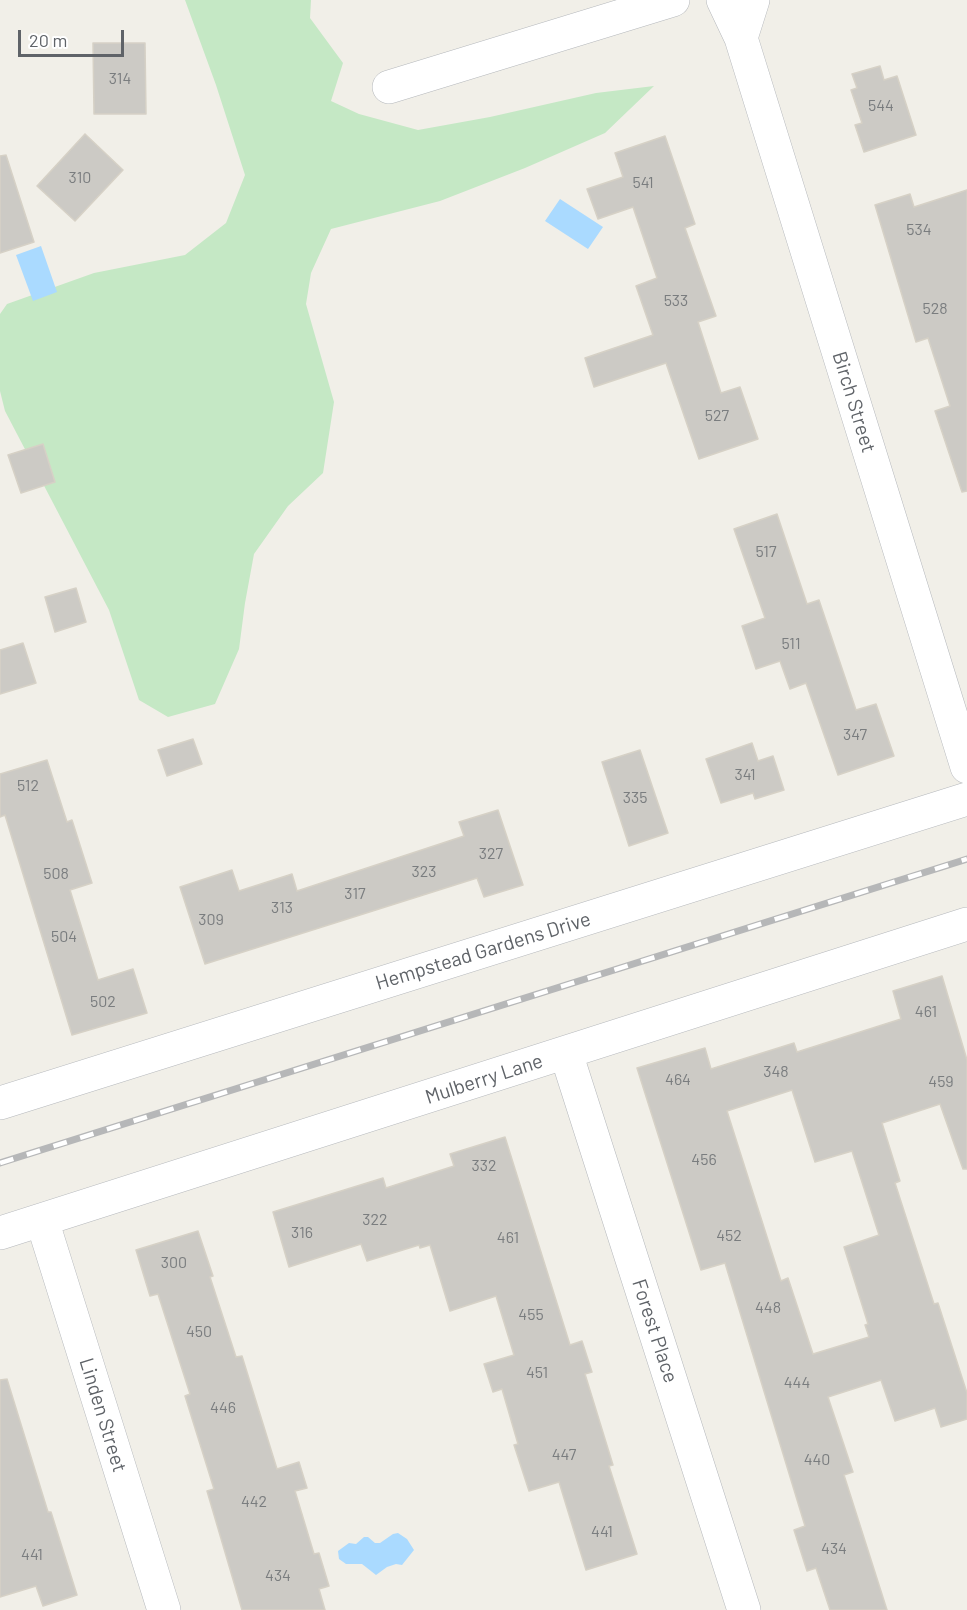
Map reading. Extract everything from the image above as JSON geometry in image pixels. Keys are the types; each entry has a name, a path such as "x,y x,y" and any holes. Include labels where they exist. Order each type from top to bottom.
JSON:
{"street":[{"path":"389,87 673,0"},
{"name":"Birch Street","path":"723,0 741,38 967,767"},
{"path":"741,38 753,0"},
{"name":"Hempstead Gardens Drive","path":"1,1099 967,799"},
{"name":"Mulberry Lane","path":"0,1233 967,924"},
{"name":"Forest Place","path":"566,1053 744,1610"},
{"name":"Linden Street","path":"42,1220 164,1610"}],"green space":[{"path":"185,0 311,0 310,18 343,63 331,101 359,114 418,130 490,117 596,93 654,86 605,133 525,168 440,201 331,229 311,273 306,304 334,402 323,473 288,506 254,554 239,649 215,704 168,717 139,700 109,610 5,411 0,391 0,314 7,304 94,273 185,255 226,223 245,175"}],"water":[{"path":"560,199 603,227 588,249 545,221"},
{"path":"41,246 57,292 33,301 16,255"},
{"path":"398,1533 407,1539 414,1550 402,1565 387,1567 376,1575 362,1564 346,1564 339,1559 338,1551 349,1543 356,1544 364,1537 368,1537 375,1543 380,1543"}],"building":[{"path":"93,43 145,43 146,114 94,114"},
{"path":"880,66 884,80 897,76 916,135 864,152 855,125 862,123 851,90 857,88 852,74"},
{"path":"85,134 123,170 75,221 37,186"},
{"path":"665,136 695,224 685,228 716,316 698,322 721,393 740,387 758,439 699,459 666,363 594,387 585,358 653,335 636,286 657,278 633,207 598,219 587,189 623,177 615,153"},
{"path":"6,155 34,242 0,253 0,156"},
{"path":"967,190 967,491 962,492 935,411 950,406 928,338 916,342 875,205 910,194 914,207"},
{"path":"43,444 55,482 21,493 8,455"},
{"path":"777,514 807,604 819,600 856,710 876,704 894,756 838,775 806,683 790,689 780,661 756,669 742,626 765,618 734,529"},
{"path":"76,588 86,622 55,632 45,597"},
{"path":"23,643 36,683 0,694 0,650"},
{"path":"193,739 202,764 167,776 158,750"},
{"path":"752,743 758,761 773,756 784,790 755,799 753,793 721,803 706,759"},
{"path":"640,750 668,833 629,846 602,762"},
{"path":"47,760 67,822 72,820 92,883 70,890 98,980 133,969 147,1013 72,1035 5,815 0,817 0,774"},
{"path":"498,810 523,885 484,897 477,878 205,964 180,887 232,870 239,891 292,874 297,891 464,836 459,822"},
{"path":"942,976 967,1060 967,1169 963,1169 940,1104 882,1123 900,1181 895,1183 934,1304 938,1303 967,1393 967,1419 941,1427 935,1408 895,1421 881,1380 828,1397 853,1472 844,1475 887,1610 830,1610 816,1568 807,1571 794,1530 805,1526 725,1263 701,1270 637,1068 705,1048 711,1069 794,1043 797,1052 901,1019 893,991","holes":["792,1090 815,1162 852,1151 879,1235 844,1247 868,1324 865,1325 869,1337 813,1354 788,1278 781,1281 727,1111"]},
{"path":"505,1137 570,1345 582,1341 592,1372 585,1374 613,1465 609,1466 637,1554 586,1570 559,1482 529,1491 514,1445 518,1444 502,1389 493,1392 484,1364 514,1355 496,1296 450,1311 430,1245 420,1248 419,1245 367,1261 361,1244 289,1267 273,1212 383,1178 386,1188 454,1166 450,1154"},
{"path":"198,1231 236,1357 242,1356 277,1469 299,1462 307,1488 295,1491 314,1554 319,1553 329,1586 319,1589 325,1610 242,1610 207,1491 214,1489 185,1396 190,1394 158,1294 150,1296 136,1250"},
{"path":"7,1379 48,1512 51,1512 77,1595 43,1606 36,1586 0,1597 0,1380"}],"railway":[{"path":"0,1163 967,859"}]}
